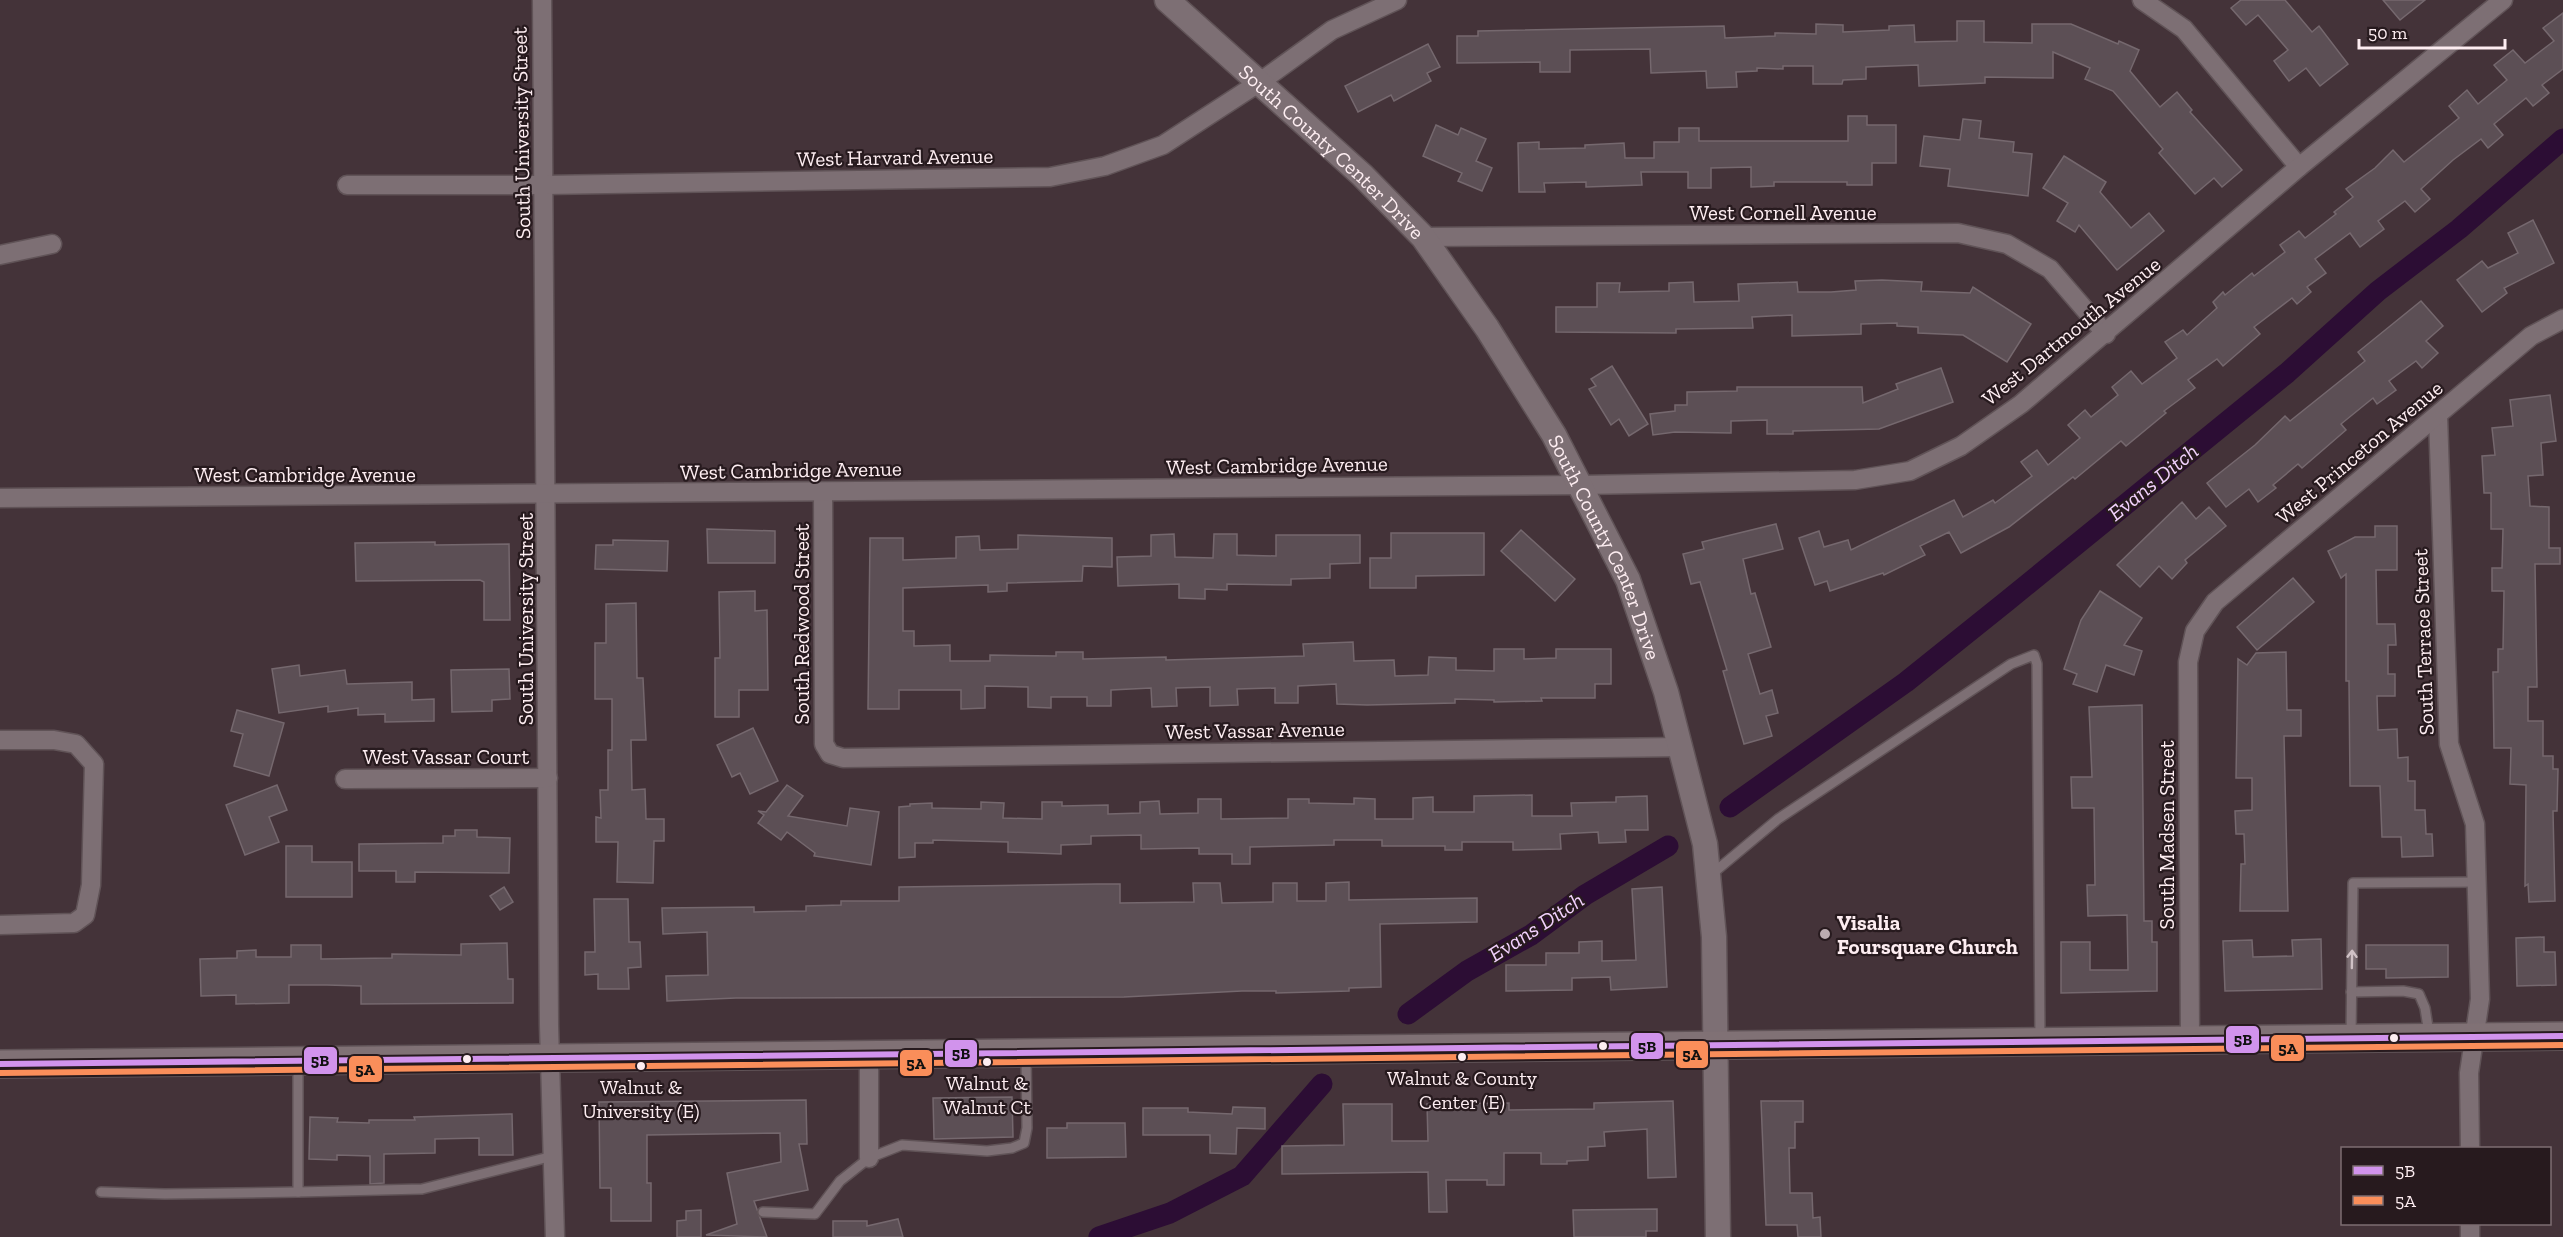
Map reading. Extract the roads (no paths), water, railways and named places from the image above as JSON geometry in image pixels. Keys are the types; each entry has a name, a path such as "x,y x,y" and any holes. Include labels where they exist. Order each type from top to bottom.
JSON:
{"main road":[{"path":"0,1064 2563,1036"}],"street":[{"name":"South University Street","path":"542,0 550,1059 555,1237"},
{"name":"South County Center Drive","path":"1167,0 1362,175 1423,237 1487,328 1582,484 1628,580 1666,692 1704,844 1714,937 1718,1237"},
{"name":"West Harvard Avenue","path":"347,186 1050,177 1106,166 1163,145 1260,82 1332,30 1397,0"},
{"path":"2142,0 2184,28 2299,167"},
{"name":"West Dartmouth Avenue","path":"1582,484 1855,480 1910,471 1961,446 2021,404 2106,334 2299,167 2502,0"},
{"name":"West Cornell Avenue","path":"1423,237 1958,233 2007,244 2050,269 2106,334"},
{"path":"0,255 52,244"},
{"name":"West Princeton Avenue","path":"2195,631 2215,602 2531,336 2563,320"},
{"name":"South Terrace Street","path":"2438,416 2449,744 2475,824 2480,999 2469,1073 2470,1147"},
{"name":"West Cambridge Avenue","path":"0,498 547,495 1582,484"},
{"name":"South Redwood Street","path":"823,492 824,744 830,754"},
{"name":"South Madsen Street","path":"2190,1039 2187,662 2195,631"},
{"path":"0,741 54,740 76,744 94,764 91,885 85,915 74,923 0,925"},
{"name":"West Vassar Avenue","path":"830,754 843,758 1681,747"},
{"name":"West Vassar Court","path":"345,779 548,778"},
{"path":"869,1054 869,1158"}],"lane":[{"path":"1708,877 1778,819 2011,664 2034,655 2037,664 2040,1041"},
{"path":"2350,1038 2353,883 2477,882"},
{"path":"2351,992 2403,991 2419,994 2425,1008 2429,1037"},
{"path":"763,1212 816,1214 837,1183 869,1158 902,1145 987,1151 1012,1148 1024,1143 1027,1128 1026,1052"},
{"path":"298,1061 298,1192"},
{"path":"101,1192 165,1194 422,1189 553,1156"}],"waterway":[{"name":"Evans Ditch","path":"1730,807 1906,682 2287,373 2378,291 2459,229 2563,139"},
{"name":"Evans Ditch","path":"1408,1014 1467,971 1531,935 1585,895 1668,846"},
{"name":"Evans Ditch","path":"1099,1237 1170,1213 1242,1176 1322,1084"}],"place":[{"name":"Visalia Foursquare Church","path":"1825,934"},
{"name":"Walnut & County Center (E)","path":"1462,1057"},
{"name":"Walnut & Walnut Ct","path":"987,1062"},
{"name":"Walnut & University (E)","path":"641,1066"}]}
